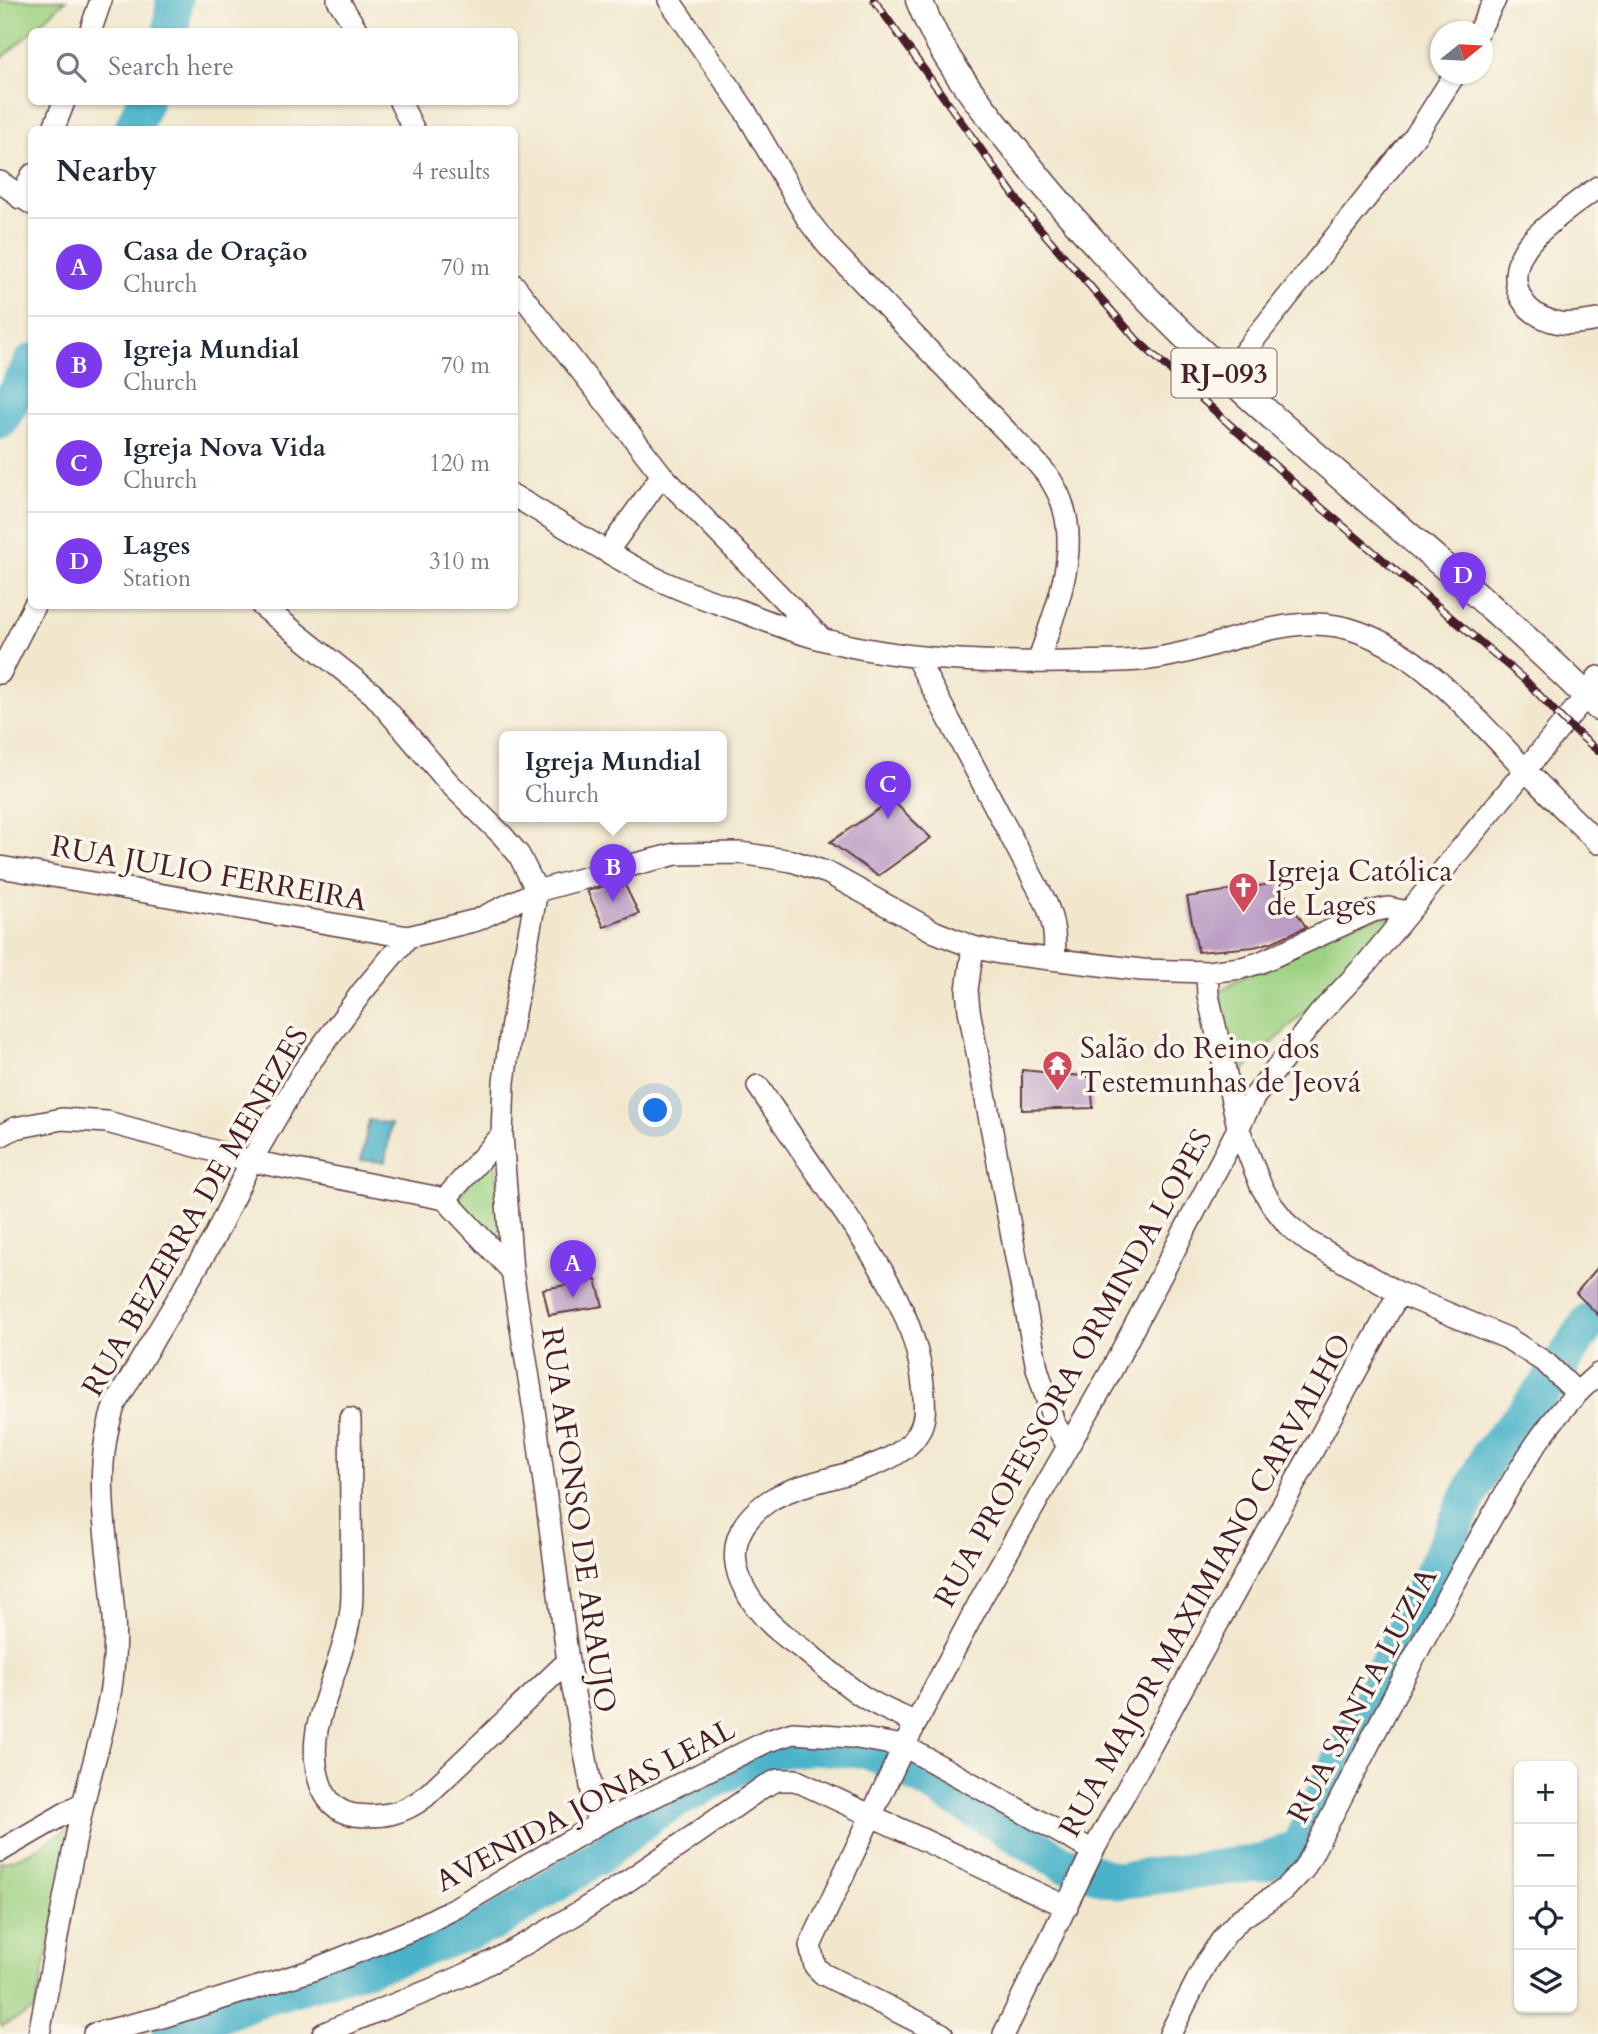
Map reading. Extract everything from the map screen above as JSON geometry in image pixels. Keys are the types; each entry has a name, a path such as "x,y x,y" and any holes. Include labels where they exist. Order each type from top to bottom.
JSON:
{"main road":[{"name":"RJ-093","path":"919,0 947,58 1051,193 1157,307 1226,375 1594,693"}],"street":[{"path":"91,28 101,0"},
{"path":"338,0 356,28"},
{"path":"669,0 744,109 808,220 828,246 1054,484 1063,506 1068,534 1068,560 1057,605 1038,662"},
{"path":"1484,21 1495,0"},
{"path":"1226,375 1416,135 1449,84"},
{"path":"55,126 63,105"},
{"path":"402,105 412,126"},
{"path":"0,182 26,201"},
{"path":"1598,187 1528,244 1520,258 1516,291 1523,303 1544,319 1573,324 1598,320"},
{"path":"518,290 662,475 823,640"},
{"path":"607,552 662,475"},
{"path":"518,498 607,552 692,594 823,640 916,657 1038,662 1141,660 1192,651 1303,622 1338,625 1401,653 1458,699 1598,843"},
{"path":"0,673 32,609"},
{"path":"266,609 373,694 449,783 519,855 537,891"},
{"path":"916,657 1046,903 1054,922 1054,960"},
{"name":"RUA PROFESSORA ORMINDA LOPES","path":"942,2034 823,1974 815,1966 810,1946 870,1815 982,1597 1109,1375 1255,1096 1320,1013 1367,963 1524,769 1594,693"},
{"path":"408,937 477,920 537,891 677,854 740,853 792,861 828,873 935,932 973,947 1142,970 1208,972 1241,968 1259,963 1373,911 1388,908 1408,912"},
{"name":"RUA JULIO FERREIRA","path":"0,867 408,937"},
{"name":"RUA AFONSO DE ARAUJO","path":"537,891 512,1023 504,1082 502,1135 512,1271 536,1423 568,1661 598,1824"},
{"name":"RUA BEZERRA DE MENEZES","path":"39,2034 83,1803 105,1725 113,1673 116,1641 103,1525 106,1431 115,1404 214,1238 251,1161 302,1073 362,992 408,937"},
{"path":"973,947 968,982 969,1010 1018,1272 1044,1397 1054,1423 1068,1447"},
{"path":"1208,972 1208,995 1238,1127 1261,1185 1288,1225 1309,1242 1399,1293 1507,1338 1546,1363 1571,1387"},
{"path":"758,1087 869,1249 897,1298 921,1366 925,1397 923,1419 914,1441 893,1456 771,1499 749,1517 738,1535 734,1560 741,1585 769,1622 860,1695 915,1723"},
{"path":"0,1136 15,1128 62,1119 107,1122 251,1161 445,1199 512,1271"},
{"path":"445,1199 502,1135"},
{"name":"RUA MAJOR MAXIMIANO CARVALHO","path":"1004,2034 1089,1858 1399,1293"},
{"name":"RUA SANTA LUZIA","path":"1170,2034 1207,1961 1226,1934 1240,1919 1285,1889 1304,1869 1382,1714 1488,1523 1571,1387 1598,1374"},
{"path":"350,1419 350,1616 317,1732 317,1769 322,1789 331,1803 350,1814 379,1817 410,1809 568,1661"},
{"name":"AVENIDA JONAS LEAL","path":"94,2034 159,2018 310,1971 401,1934 457,1907 598,1824 768,1741 793,1733 851,1737 901,1752 1089,1858"},
{"path":"331,2033 475,1970 563,1923 624,1885 763,1787 778,1780 795,1780 870,1815 1071,1898"},
{"path":"0,1851 83,1803"}],"green space":[{"path":"0,0 66,0 35,28 28,28 28,35 0,60"},
{"path":"1408,912 1235,1079 1211,997 1309,933"},
{"path":"493,1151 510,1261 454,1203"},
{"path":"76,1824 35,2010 2,2026 0,1862 30,1852"}],"water":[{"path":"369,1120 391,1124 385,1162 361,1160"}],"building":[{"path":"892,800 931,838 878,876 830,842"},
{"path":"623,881 639,914 604,927 587,891"},
{"name":"Igreja Católica de Lages","path":"1277,883 1306,927 1254,947 1198,952 1187,897"},
{"name":"Salão do Reino dos Testemunhas de Jeová","path":"1022,1070 1091,1077 1093,1108 1022,1110"},
{"path":"1598,1267 1598,1315 1576,1293"},
{"path":"596,1280 603,1306 549,1315 543,1289"}],"waterway":[{"path":"171,28 174,0"},
{"path":"134,126 143,105"},
{"path":"0,421 28,369"},
{"path":"170,2034 263,1997 406,1955 496,1922 599,1856 653,1813 768,1751 817,1746 869,1751 920,1777 1063,1863 1117,1881 1265,1862 1299,1847 1489,1455 1546,1387 1589,1322 1598,1318"}],"railway":[{"path":"874,0 1028,215 1137,340 1316,503 1525,680 1565,722 1598,751"}],"place":[{"name":"Lages","path":"1463,610"},
{"name":"Igreja Nova Vida","path":"888,819"},
{"name":"Igreja Mundial","path":"613,902"},
{"name":"Igreja Católica de Lages","path":"1244,915"},
{"name":"Salão do Reino dos Testemunhas de Jeová","path":"1057,1092"},
{"name":"Casa de Oração","path":"573,1298"}]}
